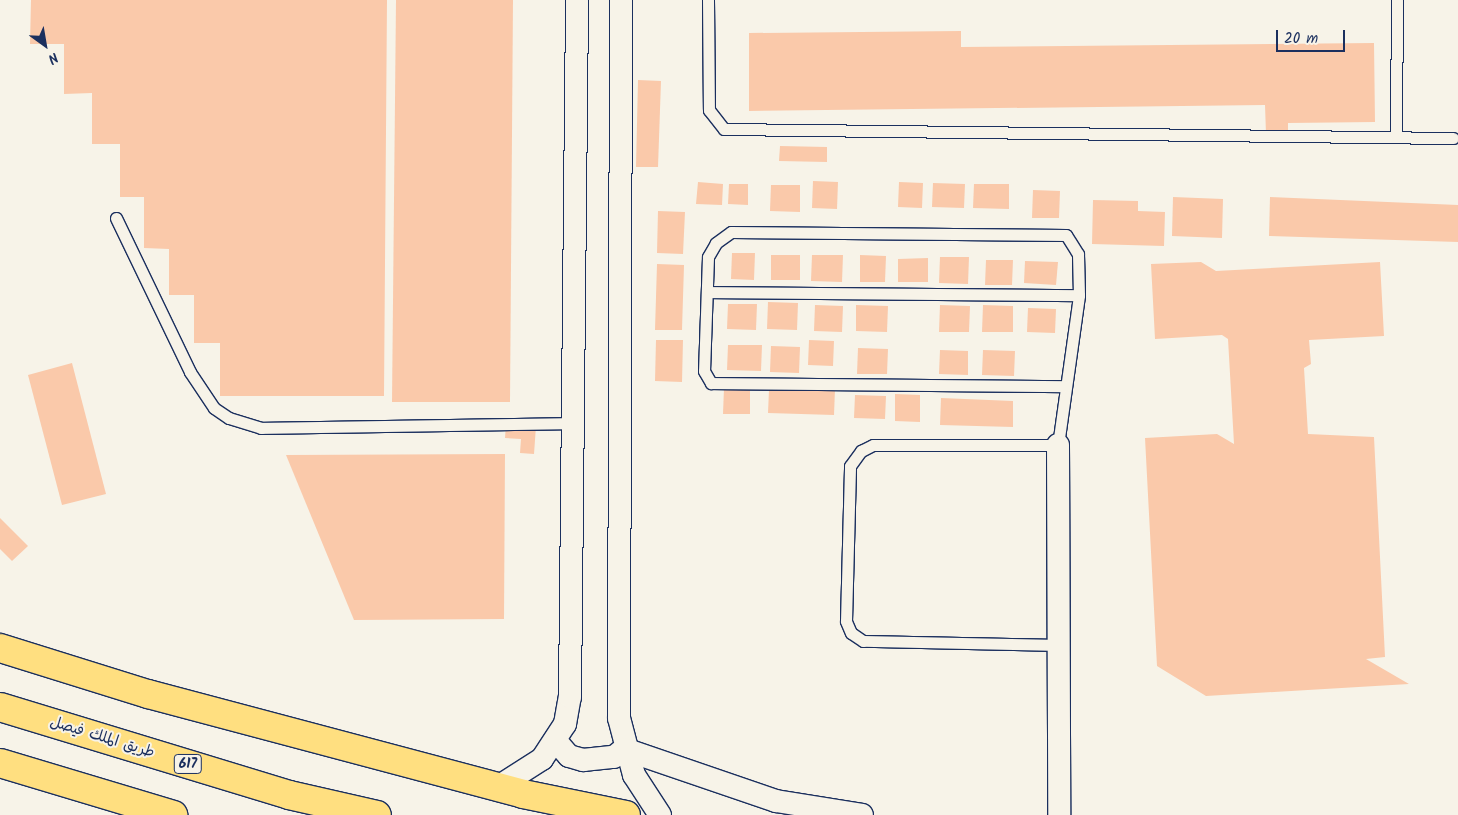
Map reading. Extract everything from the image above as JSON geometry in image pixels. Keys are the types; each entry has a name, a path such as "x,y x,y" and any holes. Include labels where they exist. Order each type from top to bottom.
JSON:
{"main road":[{"path":"0,648 148,694 498,787 626,815"},
{"name":"طريق الملك فيصل","path":"0,707 289,794 377,815"},
{"path":"0,763 172,815"}],"street":[{"path":"498,787 542,759 566,724 570,697 577,0"},
{"path":"620,0 619,718 624,749 634,775 660,815"},
{"path":"1058,445 1059,815"},
{"path":"555,740 570,756 583,760 614,757 624,749"},
{"path":"624,749 776,801 862,815"}],"lane":[{"path":"708,0 709,110 724,129 1396,135 1453,138"},
{"path":"1396,135 1397,0"},
{"path":"116,218 190,372 214,408 229,418 261,428 573,423"},
{"path":"1060,645 863,641 851,633 846,621 850,466 861,451 873,445 1058,445 1079,295 1078,254 1066,235 731,232 716,243 708,257 704,371 710,383 1065,386"},
{"path":"707,292 1079,295"}],"building":[{"path":"31,0 387,0 384,396 220,396 220,343 194,343 194,295 169,295 169,249 144,248 144,197 120,197 120,144 92,144 92,93 64,94 64,44 30,44"},
{"path":"396,0 513,0 510,402 392,402"},
{"path":"961,31 961,47 1374,43 1375,122 1288,123 1288,133 1266,134 1265,105 749,111 749,33"},
{"path":"638,80 661,81 658,167 636,167"},
{"path":"780,146 827,147 827,162 779,161"},
{"path":"813,181 838,182 837,209 812,208"},
{"path":"698,182 723,184 722,205 696,204"},
{"path":"899,182 923,183 922,208 898,207"},
{"path":"933,183 965,184 964,208 932,207"},
{"path":"729,184 748,184 748,205 728,204"},
{"path":"974,184 1009,184 1009,209 973,208"},
{"path":"771,185 800,185 800,212 770,211"},
{"path":"1033,190 1060,191 1059,218 1032,218"},
{"path":"1173,197 1223,199 1222,238 1172,236"},
{"path":"1270,197 1458,205 1458,242 1269,236"},
{"path":"1093,200 1138,201 1138,211 1165,212 1164,246 1092,244"},
{"path":"658,211 685,212 683,254 657,253"},
{"path":"732,253 755,253 754,280 731,279"},
{"path":"771,255 800,255 800,280 771,280"},
{"path":"812,255 843,255 842,282 811,281"},
{"path":"860,255 886,256 885,282 860,282"},
{"path":"940,257 969,257 968,284 939,283"},
{"path":"928,258 928,282 898,282 898,259"},
{"path":"986,260 1013,260 1012,285 985,285"},
{"path":"1025,261 1058,262 1056,285 1024,283"},
{"path":"1201,262 1216,271 1380,262 1384,336 1309,340 1311,364 1304,368 1308,434 1374,437 1385,657 1366,659 1409,684 1206,696 1157,666 1145,438 1217,434 1234,444 1228,339 1222,335 1155,339 1151,264"},
{"path":"657,264 684,265 682,330 655,330"},
{"path":"768,302 798,303 797,330 767,329"},
{"path":"728,304 757,304 756,330 727,329"},
{"path":"815,305 843,306 842,332 814,331"},
{"path":"856,305 888,306 887,332 856,331"},
{"path":"940,305 970,306 969,332 939,332"},
{"path":"983,305 1013,306 1013,332 982,332"},
{"path":"1028,308 1056,309 1055,333 1027,332"},
{"path":"656,340 683,340 682,382 655,381"},
{"path":"809,340 834,341 833,366 808,365"},
{"path":"728,345 762,345 761,371 727,370"},
{"path":"771,346 800,347 799,373 770,372"},
{"path":"858,348 888,349 887,374 857,374"},
{"path":"940,350 968,351 968,375 939,374"},
{"path":"983,350 1015,351 1014,376 982,375"},
{"path":"72,363 106,494 62,505 28,375"},
{"path":"724,388 750,389 750,414 723,414"},
{"path":"835,389 834,415 768,413 769,390"},
{"path":"895,394 920,395 920,422 895,421"},
{"path":"855,395 886,396 885,419 854,418"},
{"path":"941,398 1013,401 1013,427 940,425"},
{"path":"506,424 536,426 534,454 520,453 521,439 505,438"},
{"path":"505,454 504,619 354,620 286,455"},
{"path":"0,518 28,546 12,561 0,549"}]}
